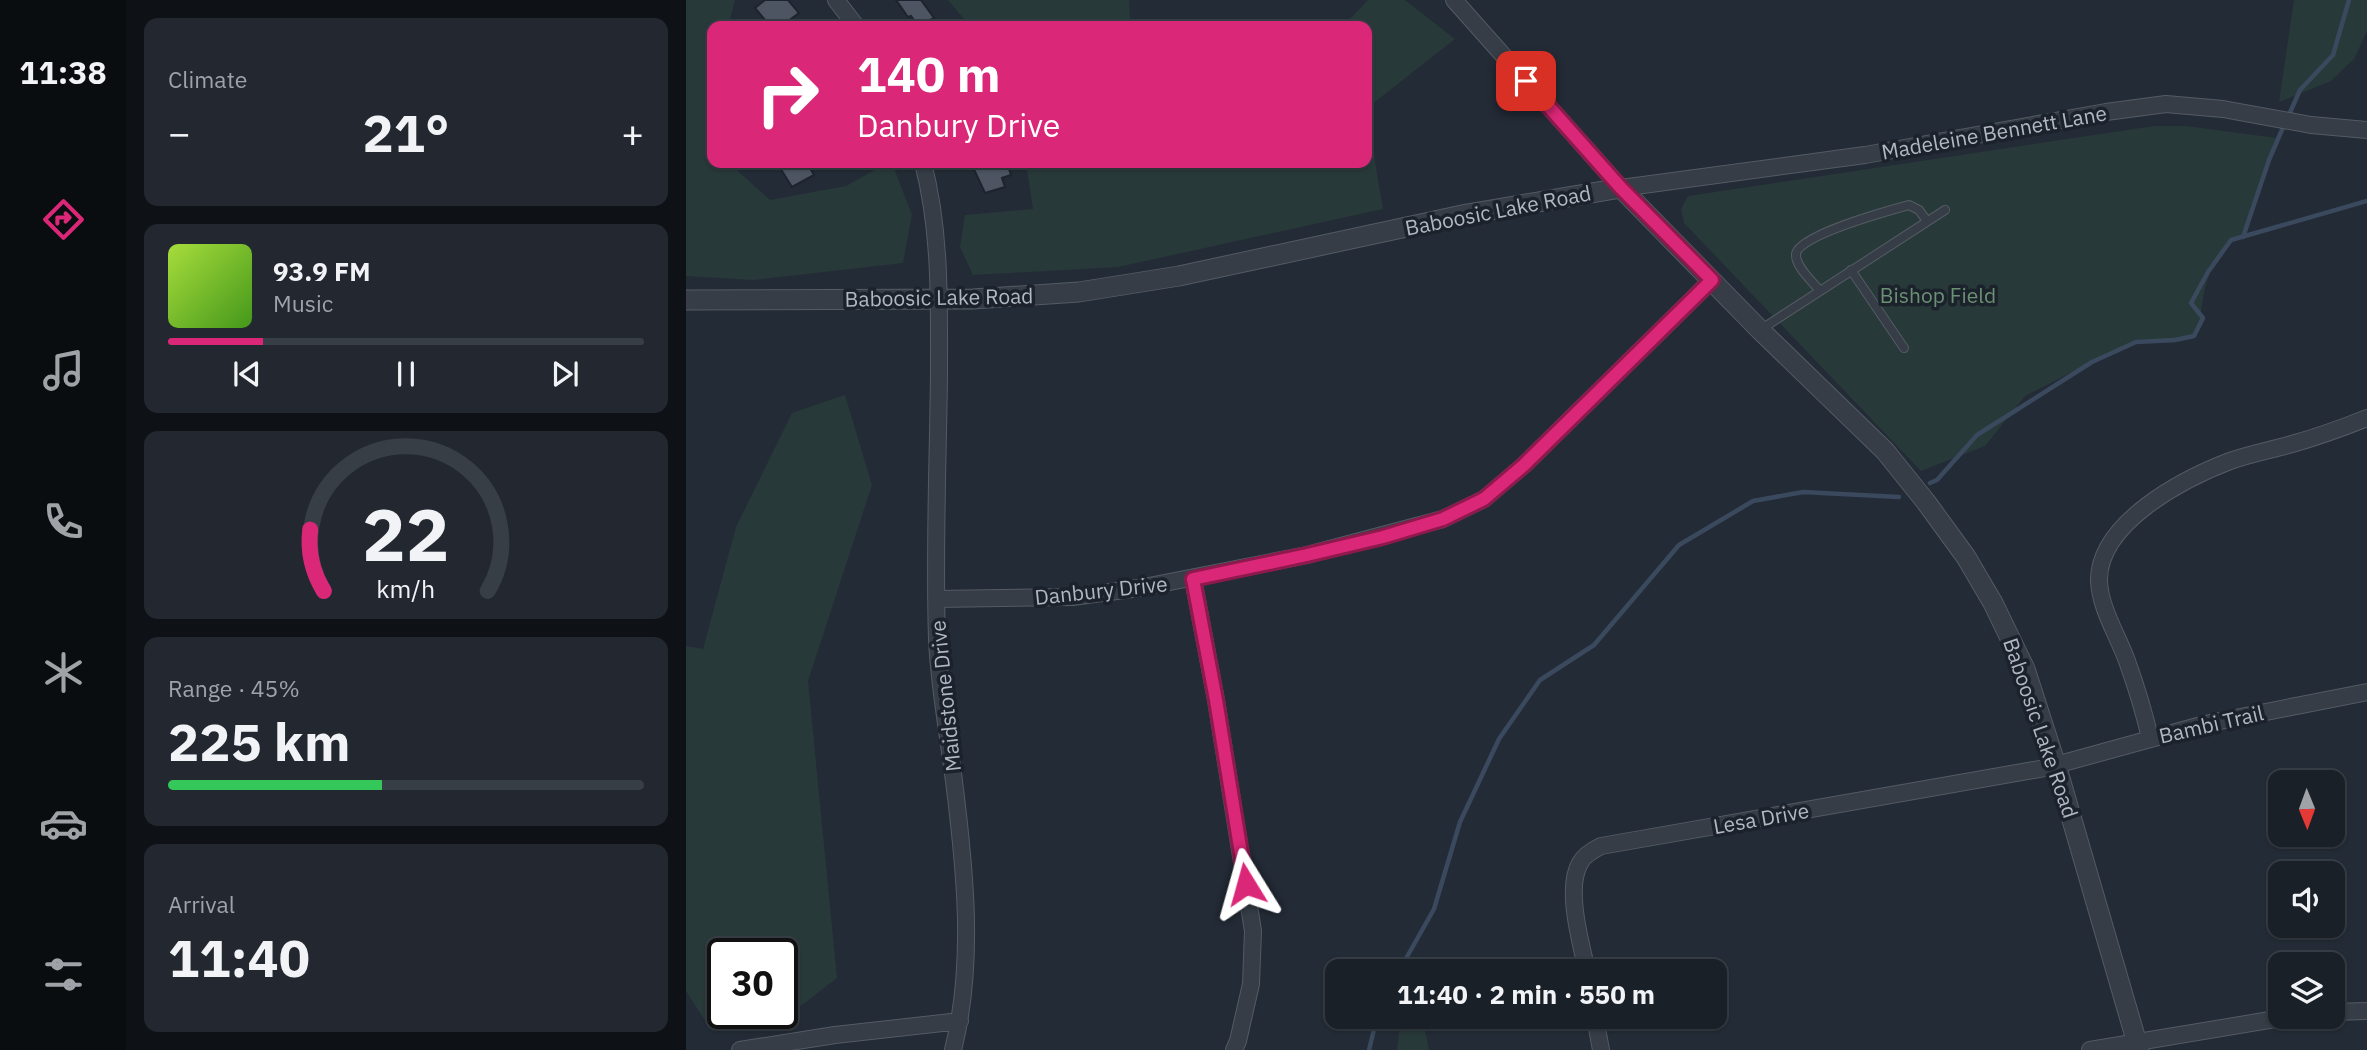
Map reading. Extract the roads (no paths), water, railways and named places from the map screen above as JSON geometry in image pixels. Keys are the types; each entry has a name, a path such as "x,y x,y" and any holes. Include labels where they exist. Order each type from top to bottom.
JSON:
{"street":[{"path":"835,0 852,21"},
{"path":"1457,1 1621,188"},
{"name":"Madeleine Bennett Lane","path":"1621,188 1865,155 2106,112 2166,104 2213,107 2311,125 2367,130"},
{"name":"Maidstone Drive","path":"924,168 935,222 939,299 936,599 941,695 954,784 966,915 965,974 960,1021 953,1050"},
{"name":"Baboosic Lake Road","path":"686,300 1009,298 1079,292 1279,256 1478,212 1621,188 1760,330 1885,452 1926,502 1966,558 1993,603 2020,657 2056,765 2138,1046"},
{"name":"Danbury Drive","path":"936,599 1072,597 1193,579 1383,537 1443,519 1484,499 1524,465 1712,280"},
{"path":"2150,738 2127,663 2102,598 2101,565 2106,548 2116,534 2141,511 2169,491 2215,468 2233,460 2328,434 2367,418"},
{"path":"1193,579 1221,727 1253,931 1251,984 1234,1050"},
{"name":"Bambi Trail","path":"2056,765 2239,716 2367,692"},
{"name":"Lesa Drive","path":"1585,959 1575,885 1581,861 1589,852 1601,846 2056,765"},
{"path":"2345,1012 2367,1012"},
{"path":"740,1050 835,1035 960,1021"},
{"path":"2090,1050 2138,1046 2268,1021"},
{"path":"1597,1029 1601,1050"}],"lane":[{"path":"1819,290 1796,256 1797,250 1807,241 1868,216 1909,205 1919,210 1927,221"},
{"path":"1760,330 1945,210"},
{"path":"1851,270 1905,348"}],"waterway":[{"path":"2288,117 2300,90 2333,55 2349,0"},
{"path":"2243,237 2284,125"},
{"path":"1930,483 1937,480 1977,435 2092,362 2136,342 2194,336 2203,318 2191,303 2208,272 2231,240 2367,201"},
{"path":"1406,959 1434,909 1460,822 1499,739 1540,680 1594,645 1679,545 1753,501 1803,492 1899,497"},
{"path":"1369,1050 1374,1029"}],"park label":[{"name":"Bishop Field","path":"1938,295"}]}
